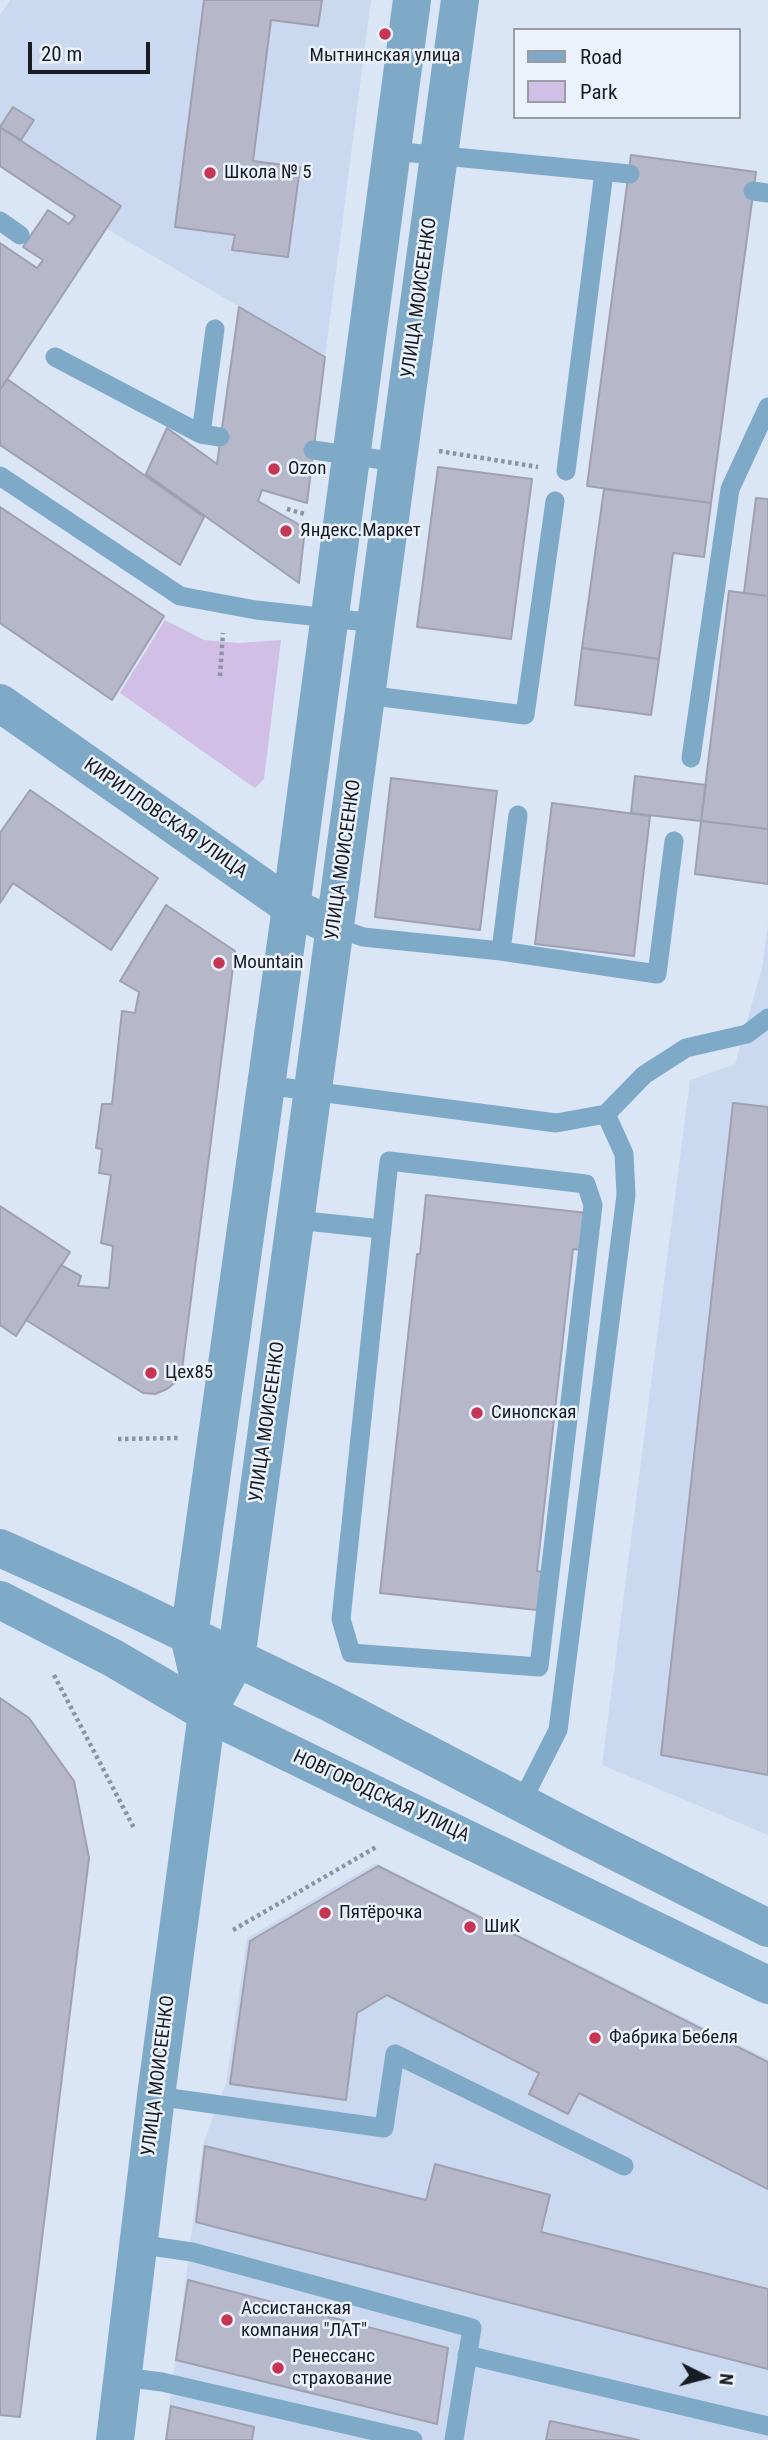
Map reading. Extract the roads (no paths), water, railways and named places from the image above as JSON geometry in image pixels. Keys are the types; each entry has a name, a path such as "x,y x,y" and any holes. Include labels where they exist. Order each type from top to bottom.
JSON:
{"street":[{"name":"УЛИЦА МОИСЕЕНКО","path":"207,1713 189,1636 291,907 412,0"},
{"name":"УЛИЦА МОИСЕЕНКО","path":"115,2440 137,2244 207,1713 236,1659 376,623 413,456 439,157 460,0"},
{"name":"КИРИЛЛОВСКАЯ УЛИЦА","path":"0,703 291,907 335,927"},
{"path":"0,1549 120,1602 330,1703 768,1928"},
{"name":"НОВГОРОДСКАЯ УЛИЦА","path":"0,1601 113,1657 207,1713 768,1985"}],"lane":[{"path":"392,151 629,174"},
{"path":"566,471 604,172"},
{"path":"0,222 20,235"},
{"path":"55,357 211,436 215,329"},
{"path":"691,758 730,489 768,407"},
{"path":"313,450 352,456 413,456"},
{"path":"0,476 180,596 256,610 376,623"},
{"path":"366,695 525,715 555,500"},
{"path":"500,951 518,815"},
{"path":"335,927 363,937 500,951 657,974 674,841"},
{"path":"265,1085 556,1123 606,1114 644,1075 686,1048 747,1034 768,1018"},
{"path":"521,1802 558,1730 626,1195 624,1154 606,1114"},
{"path":"389,1161 586,1184 593,1205 539,1667 351,1653 341,1619 382,1229 389,1161"},
{"path":"296,1220 382,1229"},
{"path":"156,2096 384,2128 395,2054 624,2166"},
{"path":"137,2244 192,2252 472,2328 454,2440"},
{"path":"467,2355 768,2426"},
{"path":"122,2377 174,2384 413,2440"}],"place":[{"name":"Мытнинская улица","path":"385,34"},
{"name":"Школа № 5","path":"210,173"},
{"name":"Ozon","path":"274,469"},
{"name":"Яндекс.Маркет","path":"286,531"},
{"name":"Mountain","path":"219,963"},
{"name":"Цех85","path":"151,1373"},
{"name":"Синопская","path":"477,1413"},
{"name":"Пятёрочка","path":"325,1913"},
{"name":"ШиК","path":"470,1927"},
{"name":"Фабрика Бебеля","path":"595,2038"},
{"name":"Ассистанская компания \"ЛАТ\"","path":"227,2320"},
{"name":"Ренессанс страхование","path":"278,2368"}]}
